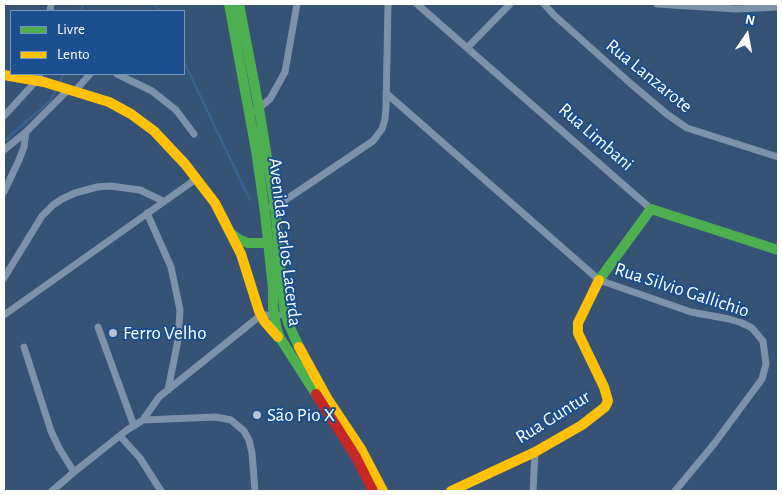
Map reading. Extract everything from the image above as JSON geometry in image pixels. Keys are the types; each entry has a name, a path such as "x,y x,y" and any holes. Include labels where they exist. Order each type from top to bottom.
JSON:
{"main road":[{"name":"Avenida Carlos Lacerda","path":"229,4 249,114 280,252 285,311 302,354 360,449 382,491"},
{"name":"Avenida Carlos Lacerda","path":"239,4 259,108 270,208 263,243 272,288 273,311 280,338 356,457 373,491"},
{"path":"4,75 40,79 108,102 131,114 163,141 215,202 242,256 261,315 264,321 280,338"},
{"name":"Rua Limbani","path":"652,209 778,250"},
{"name":"Rua Guntur","path":"451,491 535,452 595,416 605,407 608,401 604,387 577,328 580,316 598,280 652,209"},
{"path":"231,233 248,244 263,243 274,246 280,252"},
{"path":"242,256 263,243"},
{"path":"255,294 260,304 273,311 285,311"}],"street":[{"path":"249,114 270,99 285,72 297,4"},
{"path":"270,208 373,141 382,129 385,119 388,4"},
{"name":"Rua Limbani","path":"417,4 652,209"},
{"path":"468,47 510,4"},
{"name":"Rua Lanzarote","path":"544,4 630,83 668,115 687,128 778,157"},
{"path":"657,4 736,9 778,7"},
{"path":"725,4 736,9"},
{"path":"4,150 26,132 69,89 89,75"},
{"path":"119,75 152,91 176,110 194,134"},
{"path":"4,116 40,79"},
{"name":"Rua Silvio Gallichio","path":"386,93 598,280 691,312 742,323 752,328 763,341 766,364 762,379 714,444 675,491"},
{"path":"4,192 24,147 26,132"},
{"path":"4,315 196,179"},
{"path":"4,278 42,216 53,205 74,193 98,187 125,187 140,190 163,201"},
{"path":"147,213 171,267 180,310 178,340 168,391"},
{"path":"52,491 120,436 143,420 159,397 261,315 273,311"},
{"path":"98,327 134,426"},
{"path":"24,347 51,431 74,472"},
{"path":"143,420 216,417 231,420 244,431 249,440 255,491"},
{"path":"120,436 140,458 161,491"},
{"path":"532,491 535,452"}],"waterway":[{"path":"82,4 82,10"},
{"path":"155,4 158,10"},
{"path":"185,64 250,200"},
{"path":"59,83 63,75"},
{"path":"4,141 50,101 57,88"}],"traffic: fast":[{"path":"229,4 256,150 265,213 273,289 273,308 277,330 280,338 316,394"},
{"path":"239,4 259,108 275,207 284,308 288,323 299,347"},
{"path":"599,280 651,209 778,250"},
{"path":"232,234 248,243 268,243 274,246"}],"traffic: slow":[{"path":"4,75 44,82 109,102 131,114 154,131 185,164 215,203 241,254 259,311 264,321 278,337"},
{"path":"451,491 535,452 582,425 605,407 608,401 604,387 578,333 578,323 599,280"},
{"path":"299,347 327,398 361,449 383,491"}],"traffic: jam":[{"path":"316,394 356,457 373,491"}],"place":[{"name":"Ferro Velho","path":"113,333"},
{"name":"São Pio X","path":"257,415"}]}
